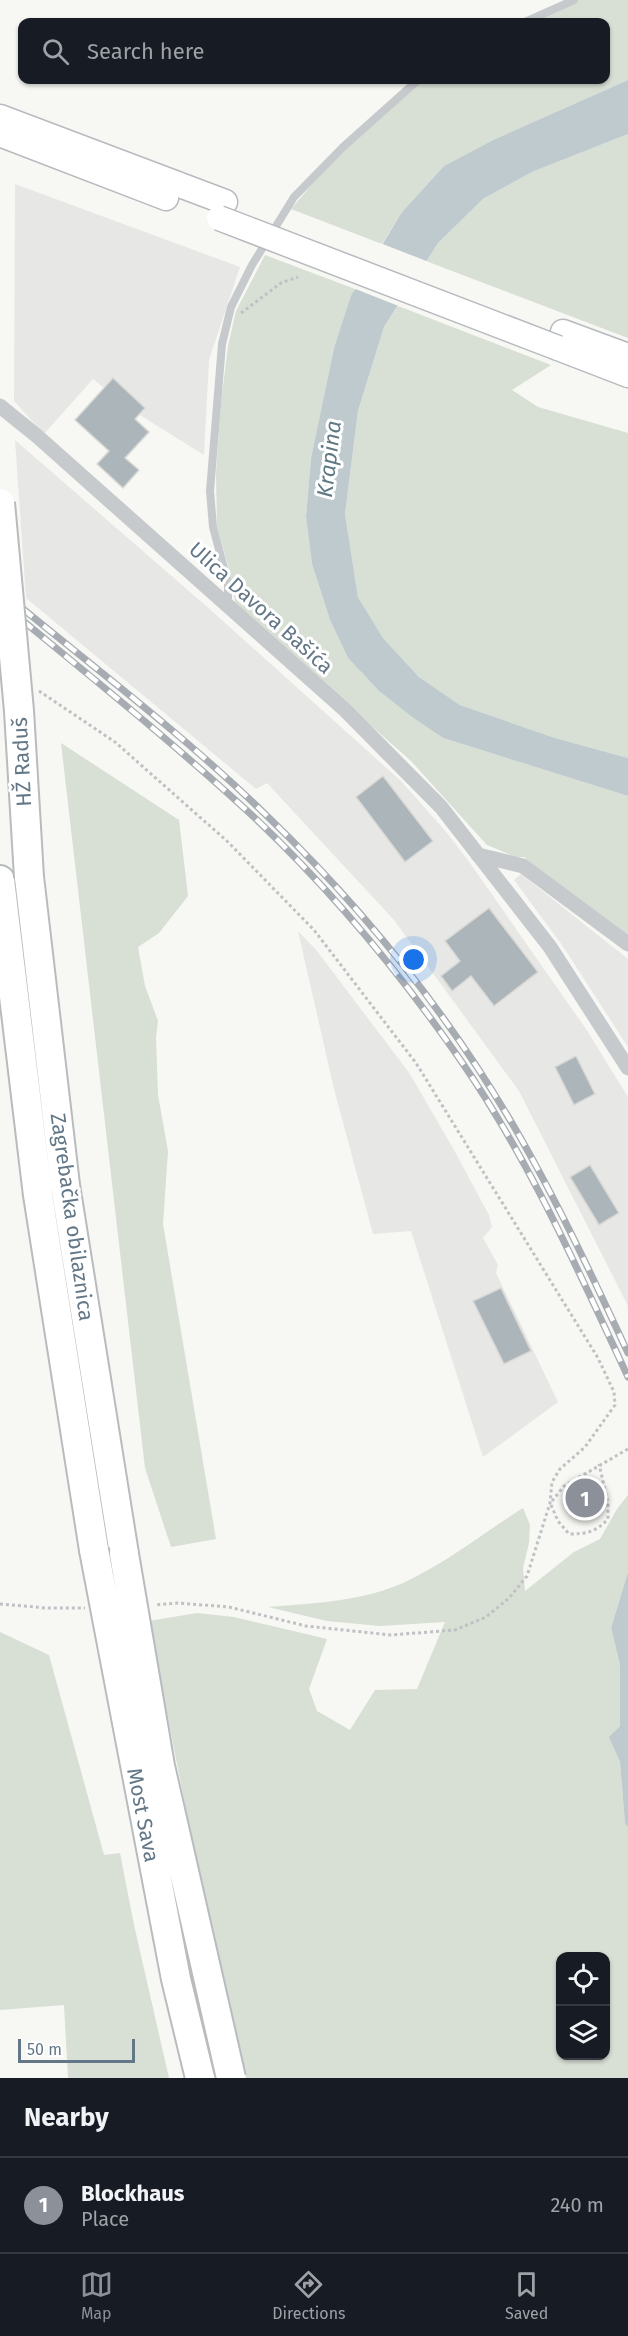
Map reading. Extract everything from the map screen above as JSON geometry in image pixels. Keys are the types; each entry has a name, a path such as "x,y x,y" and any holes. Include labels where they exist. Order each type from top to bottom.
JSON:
{"highway":[{"name":"HŽ Raduš","path":"0,503 19,711 28,877"},
{"name":"Zagrebačka obilaznica","path":"28,877 65,1185 124,1554"},
{"name":"Zagrebačka obilaznica","path":"0,880 38,1196 94,1550"},
{"name":"Most Sava","path":"94,1550 176,1979 200,2078"},
{"name":"Most Sava","path":"124,1554 160,1767 231,2078"}],"main road":[{"path":"0,117 222,210 561,340 628,375"},
{"path":"0,134 222,210"},
{"path":"561,340 628,356"}],"street":[{"name":"Ulica Davora Bašića","path":"0,406 37,436 353,718 441,807 550,947 628,1068"},
{"path":"478,855 523,866 628,945"}],"lane":[{"path":"534,18 573,0"},
{"path":"228,607 228,583 213,527 210,491 222,344 231,307 252,265 294,197 343,147 414,84"}],"path":[{"path":"227,323 281,283 298,277"},
{"path":"32,685 115,742 228,842 314,930 416,1063 598,1358 614,1392 615,1405 585,1446 560,1469 552,1482 550,1503 527,1576 509,1598 486,1617 455,1630 391,1635 306,1626 228,1607 178,1603 146,1605"},
{"path":"550,1503 564,1485 628,1449"},
{"path":"550,1503 558,1521 569,1534 587,1534 601,1527 608,1519 608,1503 599,1464"},
{"path":"0,1605 92,1608"}],"shaded area":[{"path":"578,0 628,0 628,80 493,140 444,166 402,212 382,244 291,209 330,163 398,98 419,84 610,84 610,18 539,18"},
{"path":"628,134 628,338 426,261 438,243 483,199 532,172"},
{"path":"15,184 240,267 209,360 204,455 127,407 93,379 44,434 14,401"},
{"path":"265,255 355,289 334,348 311,458 306,517 312,564 330,620 348,658 379,691 443,738 628,796 628,940 524,857 516,857 487,845 411,761 236,606 217,526 216,473 221,403 228,346 236,311"},
{"path":"398,306 551,365 512,390 538,407 628,433 628,758 555,738 460,705 419,677 383,638 358,597 345,514 358,411 384,327"},
{"path":"15,440 213,612 401,781 470,863 586,1029 628,1097 628,1306 519,1091 394,920 267,783 256,789 26,598"},
{"path":"61,743 179,820 188,896 159,933 138,947 145,986 158,1021 156,1038 158,1095 168,1151 163,1224 216,1539 171,1547 145,1468"},
{"path":"521,874 628,959 628,1047 562,945 514,880"},
{"path":"298,931 317,951 410,1074 454,1150 489,1215 492,1227 483,1238 498,1265 496,1273 558,1402 483,1457 411,1231 373,1234 334,1089"},
{"path":"628,1495 628,1572 611,1628 620,1665 620,1726 610,1737 620,1762 625,1823 628,1827 628,2078 246,2078 199,1876 149,1621 197,1613 234,1617 327,1639 309,1689 317,1711 350,1730 375,1690 417,1689 445,1622 380,1626 327,1621 268,1607 345,1599 401,1584 446,1560 523,1508 530,1525 529,1543 523,1568 525,1591 574,1552 600,1539"},
{"path":"0,1632 49,1655 104,1855 120,1853 169,2078 68,2078 64,2005 0,2010"}],"water":[{"name":"Krapina","path":"628,80 628,134 532,172 483,199 438,243 384,327 358,411 345,514 358,597 383,638 419,677 460,705 555,738 628,758 628,796 443,738 379,691 348,658 330,620 312,564 306,517 311,458 334,348 351,296 402,212 444,166 493,140"},
{"path":"628,1572 628,1827 625,1823 620,1762 609,1737 620,1726 620,1665 611,1628"}],"pier":[{"path":"380,243 429,262 401,307 353,288"}],"building":[{"path":"113,378 145,408 135,419 149,432 125,458 139,470 123,488 97,464 109,451 75,420"},
{"path":"383,776 433,841 405,862 356,797"},
{"path":"489,908 538,972 494,1006 471,976 452,991 441,976 460,961 445,941"},
{"path":"576,1056 595,1094 574,1105 555,1067"},
{"path":"590,1165 619,1213 599,1225 570,1177"},
{"path":"501,1288 531,1351 504,1364 473,1301"},
{"path":"581,1486 599,1494 590,1512 572,1502"}],"railway":[{"path":"0,590 168,727 233,784 302,850 404,966 465,1050 520,1137 563,1217 628,1353"},
{"path":"0,602 162,736 256,819 311,874 364,933 459,1058 507,1134 550,1214 628,1377"}],"place":[{"name":"Blockhaus","path":"585,1498"}]}
